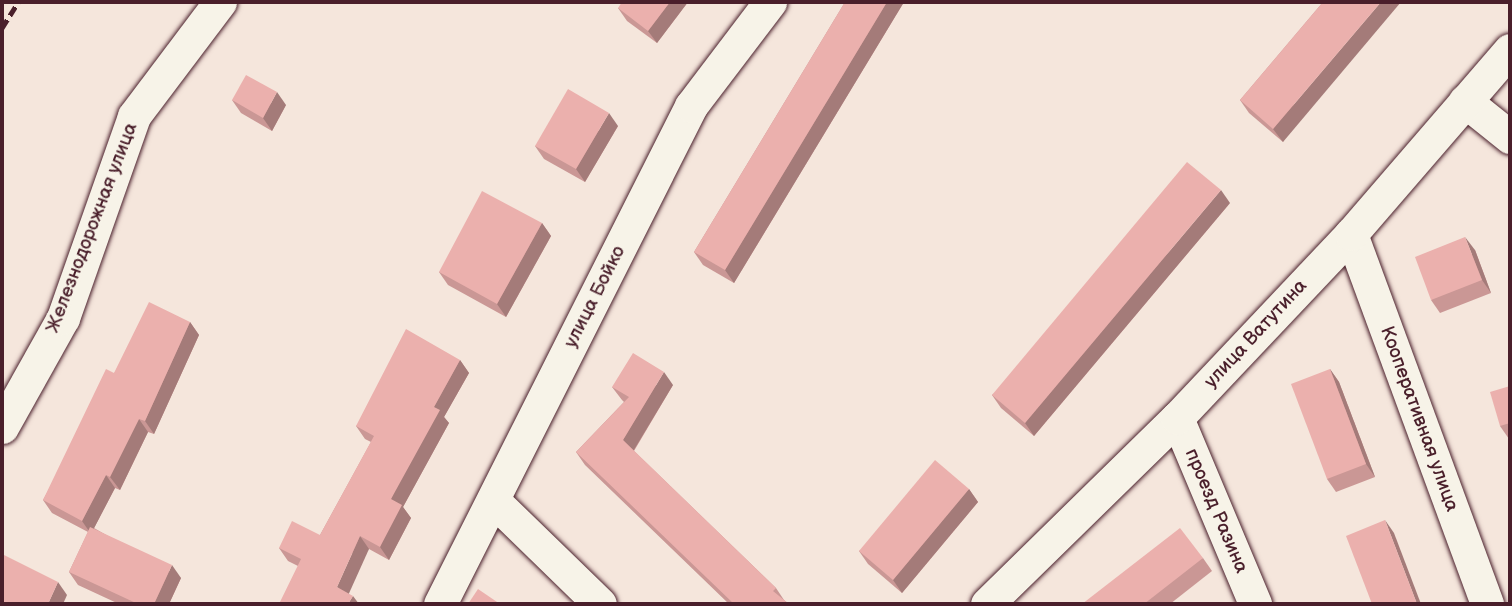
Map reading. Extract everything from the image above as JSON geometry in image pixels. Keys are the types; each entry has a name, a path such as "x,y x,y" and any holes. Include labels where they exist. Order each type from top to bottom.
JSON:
{"street":[{"name":"Железнодорожная улица","path":"2,428 63,318 134,116 220,2"},
{"name":"улица Бойко","path":"440,604 691,106 770,2"},
{"name":"улица Ватутина","path":"987,604 1177,418 1351,234 1510,50"},
{"path":"1465,101 1510,137"},
{"name":"Кооперативная улица","path":"1351,234 1487,604"},
{"name":"проезд Разина","path":"1177,418 1255,604"},
{"path":"493,499 600,604"}],"building":[{"path":"622,2 670,2 648,31 618,8"},
{"path":"845,2 887,2 725,270 694,252"},
{"path":"1323,2 1381,2 1273,129 1240,100"},
{"path":"246,75 277,92 263,118 232,100"},
{"path":"568,89 609,113 576,169 535,146"},
{"path":"1187,162 1221,190 1025,423 992,395"},
{"path":"482,191 542,223 497,304 439,272"},
{"path":"1465,237 1482,280 1431,300 1415,257"},
{"path":"149,302 190,322 145,421 139,419 110,477 106,475 82,521 43,500 106,369 114,373"},
{"path":"406,329 460,360 434,407 440,410 391,499 402,505 380,547 360,536 337,587 353,596 348,604 279,604 301,559 279,548 292,521 320,535 374,436 356,426"},
{"path":"633,353 664,372 623,440 776,588 773,591 789,604 734,604 576,452 629,397 612,387"},
{"path":"1330,369 1366,464 1327,479 1291,384"},
{"path":"1510,386 1510,423 1500,426 1490,392"},
{"path":"935,460 969,489 893,580 859,551"},
{"path":"1385,520 1417,604 1372,604 1346,536"},
{"path":"90,527 172,565 154,604 138,604 69,572"},
{"path":"1180,528 1203,558 1144,604 1082,604"},
{"path":"2,554 58,582 48,604 2,604"},
{"path":"478,589 500,604 468,604"}],"railway":[{"path":"2,28 18,2"}]}
